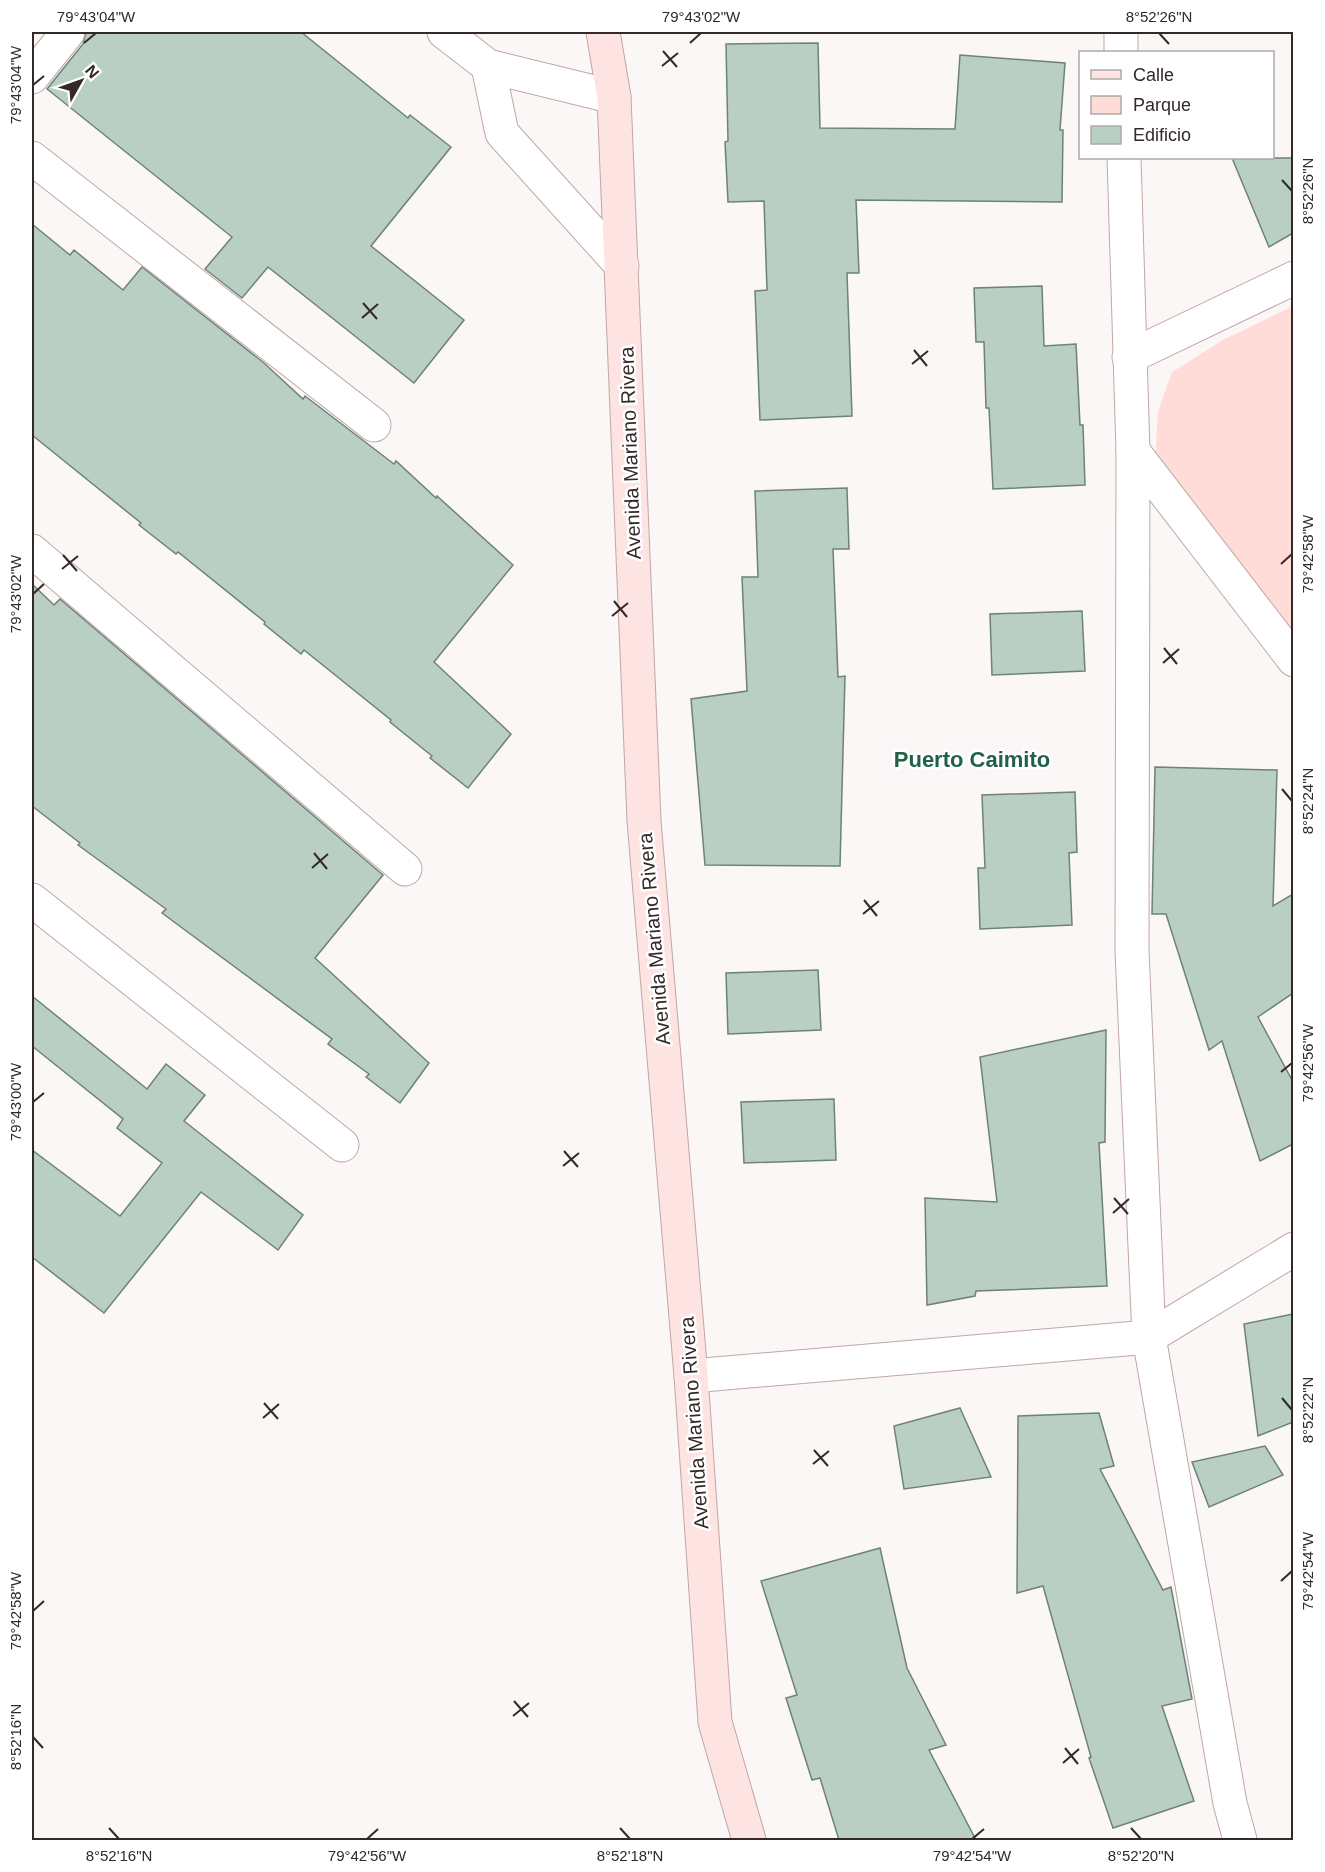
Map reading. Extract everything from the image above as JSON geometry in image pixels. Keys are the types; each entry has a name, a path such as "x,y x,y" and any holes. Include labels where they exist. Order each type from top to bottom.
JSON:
{"main road":[{"name":"Avenida Mariano Rivera","path":"603,32 614,97 644,820 691,1376 714,1722 749,1840"}],"street":[{"path":"32,77 68,32"},
{"path":"444,32 488,66 614,97"},
{"path":"1121,32 1121,51"},
{"path":"488,66 502,133 622,266"},
{"path":"32,158 374,424"},
{"path":"1124,159 1133,452 1132,951 1149,1337 1230,1803 1240,1840"},
{"path":"1129,357 1293,278"},
{"path":"1133,452 1293,660"},
{"path":"32,551 405,869"},
{"path":"32,900 342,1145"},
{"path":"691,1376 1149,1337 1293,1249"}],"green space":[{"path":"1293,306 1293,655 1155,463 1158,411 1172,372 1223,340"}],"building":[{"path":"86,32 301,32 408,118 410,115 451,147 371,246 464,320 414,383 268,267 242,298 205,269 232,237 47,89 83,44"},
{"path":"818,43 820,128 955,129 960,55 1065,63 1060,130 1063,130 1062,202 856,200 859,273 847,273 852,416 760,420 755,291 767,290 764,201 728,202 725,142 728,141 726,44"},
{"path":"1293,158 1293,233 1269,247 1232,159"},
{"path":"32,224 70,255 74,250 123,290 142,267 264,363 303,399 305,396 394,464 396,461 513,565 434,662 511,734 468,788 430,758 432,756 390,722 391,720 304,650 301,654 178,552 176,554 139,525 141,523 32,435"},
{"path":"1042,286 1044,346 1076,344 1080,425 1083,425 1085,485 993,489 989,408 986,408 984,342 976,342 974,288"},
{"path":"847,488 849,549 833,549 838,677 845,676 840,866 705,865 691,699 747,691 742,577 758,577 755,491"},
{"path":"32,584 54,605 60,599 383,875 315,958 429,1063 400,1103 366,1077 369,1074 328,1044 332,1039 162,913 166,909 78,845 80,843 32,806"},
{"path":"1082,611 1085,671 992,675 990,614"},
{"path":"1155,767 1277,770 1273,906 1293,894 1293,993 1258,1017 1293,1082 1293,1144 1260,1161 1222,1041 1209,1050 1166,914 1152,914"},
{"path":"1075,792 1077,852 1069,853 1072,925 980,929 978,868 985,868 982,795"},
{"path":"818,970 821,1030 728,1034 726,973"},
{"path":"32,996 147,1089 166,1064 205,1095 184,1121 303,1215 278,1250 201,1192 104,1313 32,1257 32,1150 120,1216 162,1163 117,1128 123,1119 32,1046"},
{"path":"1106,1030 1105,1142 1099,1143 1107,1286 976,1291 975,1296 927,1305 925,1198 997,1202 980,1057"},
{"path":"834,1099 836,1160 744,1163 741,1102"},
{"path":"1293,1314 1293,1422 1258,1436 1244,1324"},
{"path":"960,1408 991,1477 904,1489 894,1426"},
{"path":"1099,1413 1114,1466 1100,1469 1163,1590 1171,1587 1192,1699 1162,1706 1194,1801 1113,1828 1089,1758 1091,1757 1043,1586 1017,1593 1018,1416"},
{"path":"1265,1446 1283,1475 1209,1507 1192,1462"},
{"path":"880,1548 907,1668 946,1745 929,1750 976,1840 839,1840 820,1778 812,1780 786,1698 797,1695 761,1581"}],"district":[{"name":"Puerto Caimito","path":"972,759"}]}
